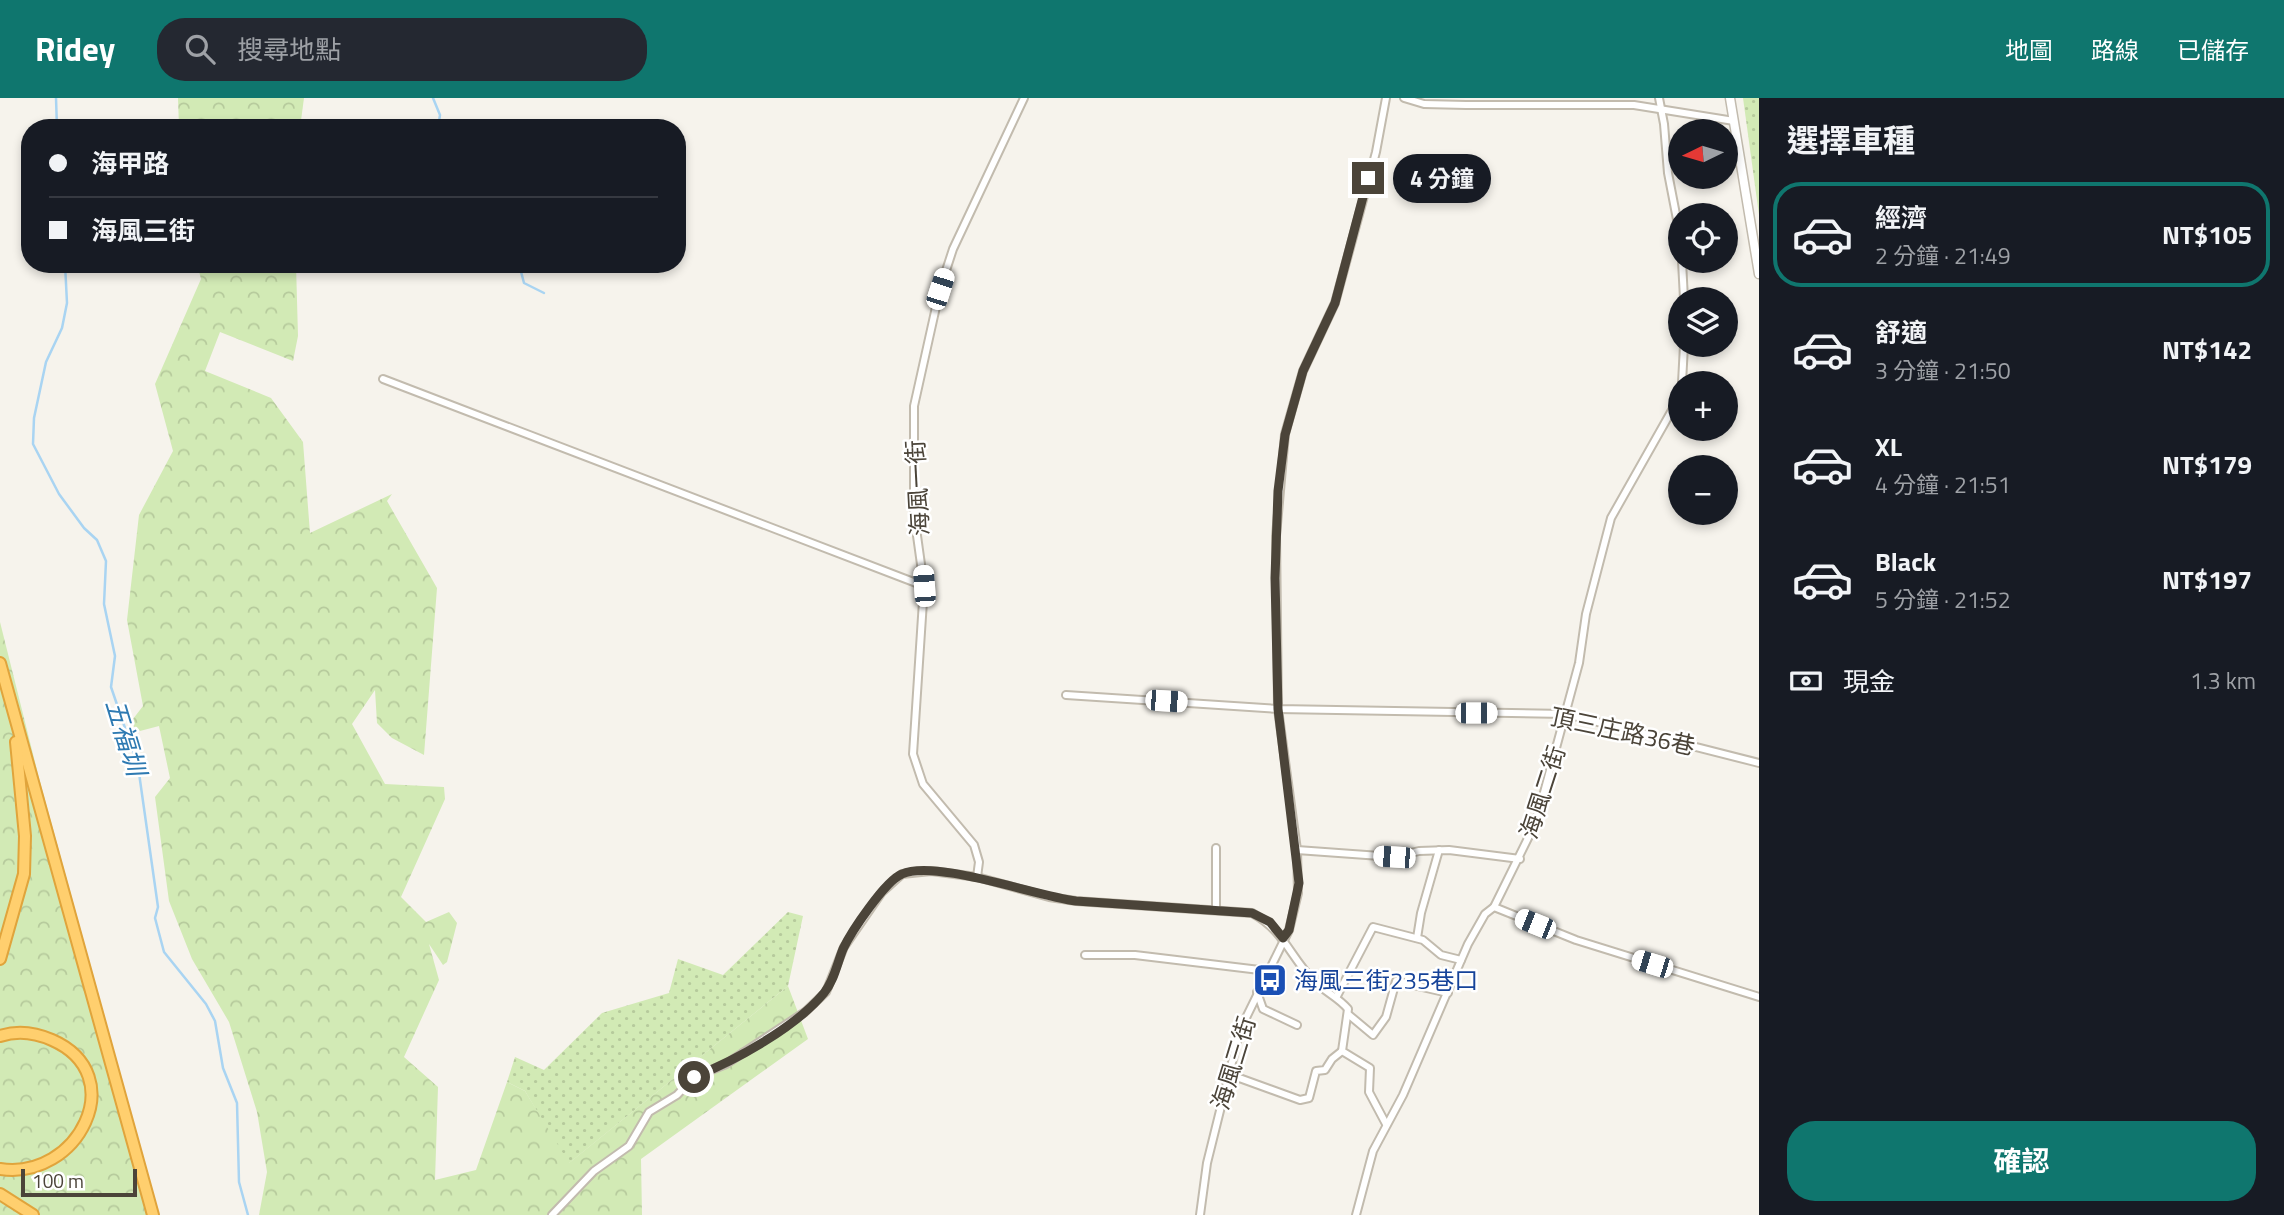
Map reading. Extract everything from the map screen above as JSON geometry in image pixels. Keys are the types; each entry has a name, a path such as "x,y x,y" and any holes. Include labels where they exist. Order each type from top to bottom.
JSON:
{"highway":[{"path":"0,663 153,1215"},
{"path":"0,959 24,874 25,836 13,714"},
{"path":"0,1036 12,1032 32,1032 64,1046 82,1063 89,1082 91,1102 88,1121 66,1150 35,1167 0,1169"},
{"path":"0,1194 33,1215"}],"street":[{"name":"海風一街","path":"977,877 979,862 974,845 923,784 913,754 924,586 915,514 914,406 940,289 953,249 1024,98"},
{"name":"海風三街","path":"1200,1215 1207,1163 1222,1092 1231,1075 1240,1030 1289,930 1298,893 1297,850 1278,709 1275,550 1285,435 1303,371 1335,303 1376,152 1386,98"},
{"path":"1404,98 1424,104 1445,105 1659,107 1723,119"},
{"path":"1658,98 1674,203"},
{"path":"1730,98 1734,119"},
{"path":"1738,145 1759,274"},
{"path":"383,379 924,586"},
{"name":"海風二街","path":"1356,1215 1363,1177 1386,1124 1403,1095 1461,960 1485,914 1494,907 1536,822 1579,663 1592,587 1611,518 1668,417"},
{"name":"頂三庄路36巷","path":"1066,695 1278,709 1566,714 1759,763"},
{"path":"1216,848 1216,908"},
{"path":"1297,850 1394,857 1439,850 1520,859"},
{"path":"1418,938 1421,913 1439,850"},
{"path":"552,1215 594,1171 629,1146 649,1112 677,1095 694,1077 726,1064 805,1012 826,992 844,947 882,892 902,874 931,871 977,877 1049,897 1147,907 1216,908 1252,913 1270,922 1313,980 1337,996 1348,1009 1342,1051 1332,1059 1325,1070 1316,1071 1309,1098 1300,1100 1231,1075"},
{"path":"1494,907 1576,940 1759,997"},
{"path":"1337,996 1373,927 1418,938 1441,955 1461,960"},
{"path":"1086,955 1135,955 1268,971"},
{"path":"1349,1015 1373,1035 1387,1017 1396,981 1448,993"},
{"path":"1257,992 1263,1009 1297,1025"},
{"path":"1342,1051 1370,1068 1369,1092 1386,1124"}],"green space":[{"path":"178,98 304,98 301,119 179,119"},
{"path":"1743,98 1759,98 1759,215"},
{"path":"199,273 296,273 298,336 293,361 220,332 205,371 271,398 303,442 310,533 392,494 387,501 437,588 424,755 392,738 377,723 375,690 352,724 385,784 444,787 445,799 401,897 426,922 449,912 457,923 447,962 443,965 429,944 439,980 404,1057 438,1087 435,1180 476,1170 507,1082 525,1091 569,1163 788,986 808,1039 641,1159 642,1215 259,1215 267,1172 257,1112 229,1022 192,959 169,901 155,797 170,778 159,726 140,731 134,727 133,719 143,706 127,620 139,515 173,451 155,384 201,279"},
{"path":"0,622 39,778 159,1215 0,1215"},
{"path":"788,912 803,916 788,986 568,1164 525,1091 507,1082 515,1057 544,1070 602,1013 669,993 678,959 723,975"}],"waterway":[{"name":"五福圳","path":"56,98 57,119"},
{"path":"433,98 439,119"},
{"name":"五福圳","path":"65,273 67,303 62,328 46,362 34,418 33,444 59,494 84,528 97,540 106,561 104,604 115,656 111,687 138,766 158,907 155,918 164,952 206,1004 215,1021 223,1068 237,1103 239,1182 248,1215"},
{"path":"521,273 524,283 544,293"}],"place":[{"name":"海風三街235巷口","path":"1270,980"}],"route":[{"path":"694,1077 726,1064 805,1012 826,992 844,947 882,892 902,874 931,871 977,877 1049,897 1076,901 1147,907 1216,908 1252,913 1270,922 1283,938 1289,930 1299,883 1278,709 1275,578 1278,491 1285,435 1303,371 1335,303 1368,178"}]}
